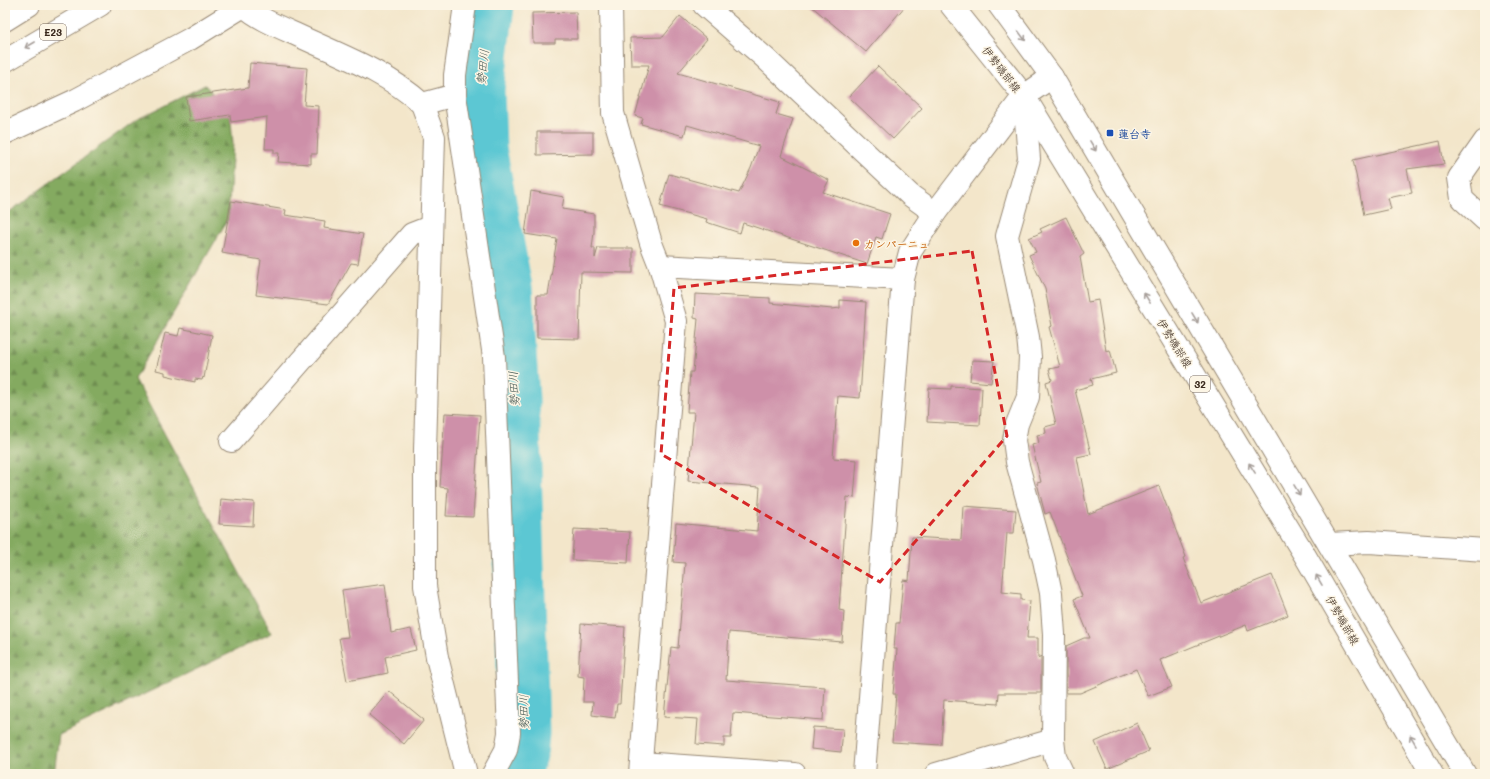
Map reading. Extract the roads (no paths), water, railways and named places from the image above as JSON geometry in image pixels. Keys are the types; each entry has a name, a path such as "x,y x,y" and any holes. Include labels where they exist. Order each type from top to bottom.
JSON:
{"main road":[{"path":"5,20 29,5"},
{"name":"E23","path":"5,61 100,5"},
{"path":"5,133 74,101 190,40 244,5 276,25 379,74 408,91 422,104 434,137 430,227 425,450 425,586 437,657 466,774"},
{"path":"465,5 455,75 455,95 494,357 509,733 506,750 493,774"},
{"path":"611,5 613,113 651,243 660,266 676,320 640,769 795,774"},
{"path":"704,5 765,58 910,195 935,213"},
{"name":"伊勢磯部線","path":"951,5 1024,96 1304,554 1432,774"},
{"path":"999,5 1052,77 1465,774"},
{"path":"864,774 903,279 910,252 935,213 1024,96 1052,77"},
{"path":"422,104 455,95"},
{"path":"1024,96 1029,159 1006,236 1028,336 1030,357 1028,397 1017,424 1014,440 1017,462 1044,560 1050,593 1054,634 1053,740 1055,757 1063,774"},
{"path":"1485,141 1459,178 1462,199 1485,220"},
{"path":"231,441 412,234 430,227"},
{"path":"660,266 903,279"},
{"path":"1329,544 1369,542 1485,550"},
{"path":"936,774 1053,740"}],"waterway":[{"name":"勢田川","path":"489,5 479,90 481,149 507,288 514,400 524,733 522,754 515,774"}],"place":[{"name":"蓮台寺","path":"1110,133"},
{"name":"カンパーニュ","path":"856,243"}]}
